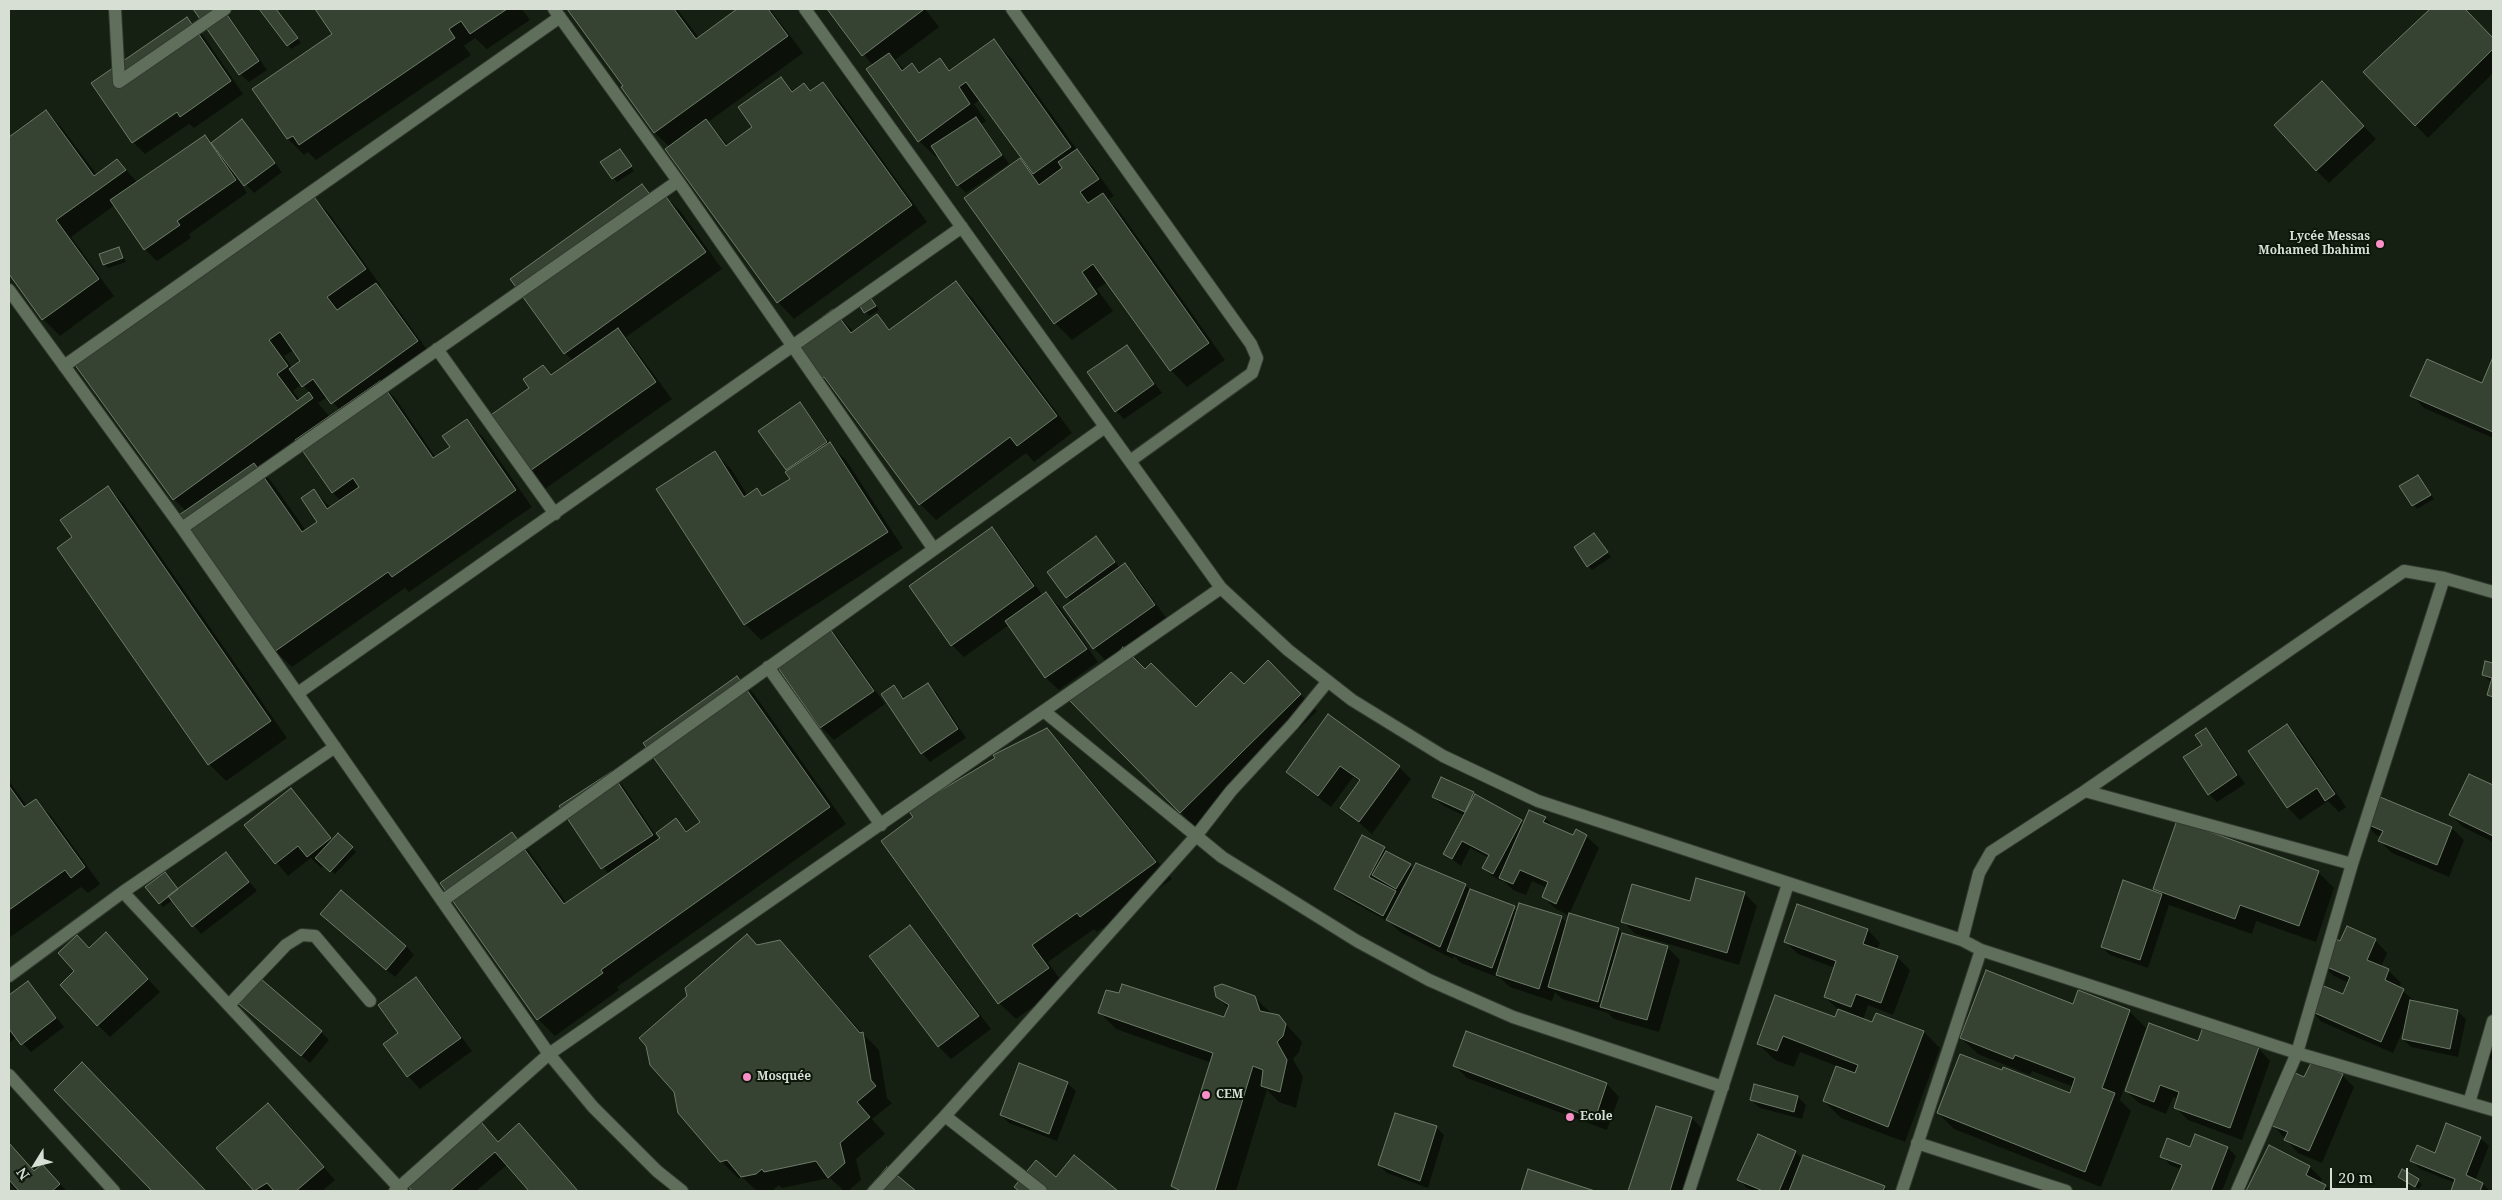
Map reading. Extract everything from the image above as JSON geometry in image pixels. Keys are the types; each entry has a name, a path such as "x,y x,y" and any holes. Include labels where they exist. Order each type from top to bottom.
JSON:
{"street":[{"path":"115,9 119,82 225,9"},
{"path":"805,9 1221,588 1288,650 1352,700 1443,756 1538,800 1962,940 1981,950 2297,1053 2493,1110"},
{"path":"1012,9 1251,344 1257,358 1252,373 1130,461"},
{"path":"64,366 557,13 678,180 933,548"},
{"path":"182,528 678,180"},
{"path":"298,693 794,347 962,227"},
{"path":"9,290 182,528 549,1054 593,1107 657,1171 682,1191"},
{"path":"437,349 555,514"},
{"path":"442,901 933,548 1105,427"},
{"path":"1962,940 1979,873 1991,852 2085,791 2404,571 2444,578 2493,592"},
{"path":"2237,1191 2297,1053 2352,864 2444,578"},
{"path":"123,892 399,1190 549,1054 1045,712 1221,588"},
{"path":"768,666 881,825"},
{"path":"874,1191 946,1116 1196,836 1231,791 1293,724 1328,681"},
{"path":"1045,712 1222,857 1357,941 1429,980 1513,1017 1723,1086"},
{"path":"9,976 123,892 335,747"},
{"path":"2085,791 2352,864"},
{"path":"1689,1191 1788,884"},
{"path":"229,1005 286,945 302,935 315,936 370,1001"},
{"path":"1902,1191 1981,950"},
{"path":"2469,1103 2493,1021"},
{"path":"9,1076 114,1191"},
{"path":"946,1116 1042,1191"},
{"path":"1917,1143 2066,1191"}],"building":[{"path":"193,9 223,9 259,61 239,75"},
{"path":"259,9 276,9 298,38 287,46"},
{"path":"315,9 507,9 470,34 461,21 449,29 455,38 299,145 293,136 287,139 252,89 332,34"},
{"path":"567,9 674,9 696,39 737,9 768,9 788,36 654,133 621,87 623,86"},
{"path":"827,9 922,9 923,10 862,56"},
{"path":"2430,9 2465,9 2493,38 2493,49 2415,126 2363,72"},
{"path":"187,17 231,81 180,117 177,112 132,143 91,83"},
{"path":"994,39 1071,147 1033,174 966,82 959,87 970,104 918,142 866,69 889,53 902,71 912,63 919,73 940,58 949,71"},
{"path":"781,77 792,92 804,83 810,91 823,82 912,205 777,303 665,149 706,119 726,146 752,127 738,107"},
{"path":"2322,81 2364,126 2316,171 2274,125"},
{"path":"46,110 94,176 117,159 126,170 56,220 99,279 42,320 9,274 9,137"},
{"path":"976,117 1002,155 957,186 931,146"},
{"path":"242,119 275,163 244,186 211,143"},
{"path":"205,135 236,180 177,221 180,225 144,250 110,200"},
{"path":"620,149 632,166 612,179 600,162"},
{"path":"1077,149 1099,179 1080,192 1088,203 1103,193 1209,343 1170,371 1093,264 1082,272 1097,294 1054,324 964,198 1020,158 1039,185 1062,168 1058,162"},
{"path":"642,184 655,201 664,194 706,252 564,354 510,279"},
{"path":"312,194 366,269 327,297 337,310 376,283 418,341 331,404 313,379 302,387 289,369 300,361 280,332 269,340 288,366 277,374 297,401 309,392 313,398 173,500 75,365"},
{"path":"119,247 123,258 103,265 99,254"},
{"path":"956,281 1057,416 1017,446 1010,437 919,505 824,377 821,379 792,340 833,309 851,333 877,314 889,330"},
{"path":"866,291 876,306 864,313 855,298"},
{"path":"618,328 656,382 527,473 488,417 529,388 523,379 543,365 551,375"},
{"path":"1127,345 1154,384 1115,412 1087,372"},
{"path":"2493,357 2493,432 2410,396 2427,359 2482,383"},
{"path":"380,381 433,458 450,447 442,436 467,419 516,490 392,577 388,572 274,652 179,515 254,463 302,532 317,522 301,498 314,489 327,509 359,487 353,478 332,493 295,440"},
{"path":"800,402 827,442 786,470 758,431"},
{"path":"830,442 888,532 744,625 656,489 715,451 744,497 757,488 762,496 790,479 785,472"},
{"path":"2418,475 2431,495 2412,506 2399,486"},
{"path":"108,486 271,721 208,765 57,548 72,537 60,520"},
{"path":"992,527 1034,586 951,646 909,586"},
{"path":"1594,533 1608,552 1587,567 1574,547"},
{"path":"1096,536 1115,562 1066,598 1047,572"},
{"path":"1125,563 1155,605 1093,649 1063,607"},
{"path":"1046,592 1087,649 1045,678 1005,621"},
{"path":"825,622 874,691 820,728 772,659"},
{"path":"1123,647 1145,669 1151,663 1196,707 1231,672 1244,684 1268,660 1301,694 1180,813 1069,700"},
{"path":"2485,661 2493,663 2493,697 2487,695 2492,678 2482,675"},
{"path":"737,676 830,807 601,970 603,973 537,1020 440,883 512,832 564,904 660,838 656,833 676,818 686,832 700,822 643,743"},
{"path":"928,683 958,729 921,754 881,694 894,685 903,699"},
{"path":"1328,714 1400,766 1359,822 1340,808 1360,780 1340,766 1318,796 1286,772"},
{"path":"2287,724 2335,794 2325,801 2317,788 2287,808 2248,751"},
{"path":"1047,728 1156,862 1080,917 1077,913 1032,945 1049,968 998,1004 881,841 913,817 908,810 995,758 993,755"},
{"path":"2206,728 2237,775 2208,795 2183,757 2202,745 2195,735"},
{"path":"611,772 653,835 601,869 559,806"},
{"path":"2469,774 2493,785 2493,836 2449,815"},
{"path":"1441,777 1474,792 1465,812 1432,797"},
{"path":"9,786 24,807 36,799 85,867 71,878 65,870 9,910"},
{"path":"291,788 331,838 307,857 298,846 275,864 244,825"},
{"path":"1475,794 1522,820 1493,874 1482,868 1489,855 1462,841 1452,859 1443,854"},
{"path":"2373,794 2452,827 2437,865 2378,841 2383,831 2362,822"},
{"path":"1529,810 1546,817 1543,822 1573,835 1576,829 1587,835 1556,904 1542,897 1548,882 1520,870 1513,884 1499,878"},
{"path":"2177,820 2319,871 2299,926 2240,905 2235,919 2153,889"},
{"path":"338,833 353,847 330,872 315,858"},
{"path":"1362,835 1385,847 1369,877 1396,891 1383,916 1334,889"},
{"path":"1386,851 1411,864 1396,889 1372,875"},
{"path":"226,852 249,882 192,927 168,896"},
{"path":"1416,863 1466,884 1440,947 1386,920"},
{"path":"165,872 178,889 159,904 145,887"},
{"path":"1696,878 1745,892 1727,953 1621,922 1632,884 1690,901"},
{"path":"2123,880 2162,894 2140,960 2101,947"},
{"path":"1470,889 1515,906 1492,968 1447,951"},
{"path":"341,890 406,946 386,970 320,914"},
{"path":"1519,903 1562,916 1539,989 1496,975"},
{"path":"1797,904 1868,929 1863,944 1898,956 1881,1003 1856,994 1851,1007 1824,997 1836,961 1784,942"},
{"path":"1569,913 1619,928 1598,1002 1548,987"},
{"path":"910,925 979,1016 938,1047 869,956"},
{"path":"2347,926 2376,939 2367,960 2389,969 2385,980 2404,989 2381,1042 2308,1010 2319,984 2343,994 2350,977 2320,964 2332,937 2340,941"},
{"path":"106,932 148,979 97,1026 60,985 74,971 58,953 77,935 89,948"},
{"path":"1622,933 1668,946 1647,1020 1600,1007"},
{"name":"Mosquée","path":"747,934 757,945 780,940 860,1033 863,1032 871,1080 876,1086 857,1102 870,1117 840,1143 845,1163 828,1178 816,1161 764,1172 762,1169 756,1174 741,1177 727,1160 720,1162 678,1113 674,1092 650,1065 646,1046 639,1038 687,996 685,988"},
{"path":"1986,970 2073,1004 2078,990 2130,1010 2102,1088 2115,1093 2085,1172 1937,1113 1960,1054 2002,1070 2003,1067 2070,1093 2075,1078 2015,1055 2013,1059 1960,1038"},
{"path":"416,977 461,1038 407,1077 383,1044 398,1033 378,1005"},
{"path":"261,979 322,1031 301,1056 239,1004"},
{"path":"28,981 56,1018 21,1045 9,1029 9,995"},
{"path":"1122,984 1224,1017 1229,1005 1216,997 1214,987 1222,984 1255,996 1260,1011 1279,1015 1286,1024 1283,1036 1277,1042 1287,1060 1280,1092 1261,1086 1263,1070 1253,1066 1215,1191 1181,1191 1171,1186 1213,1053 1098,1013 1106,990 1119,993"},
{"path":"1775,995 1835,1017 1838,1009 1872,1022 1876,1013 1924,1031 1888,1127 1823,1101 1836,1066 1855,1073 1858,1065 1783,1036 1777,1051 1757,1044"},
{"path":"2410,1000 2458,1010 2450,1049 2402,1039"},
{"path":"2149,1023 2198,1041 2203,1027 2259,1047 2230,1128 2174,1108 2179,1092 2160,1085 2154,1102 2125,1091"},
{"path":"1466,1031 1607,1083 1595,1119 1453,1066"},
{"path":"2312,1061 2343,1074 2309,1151 2284,1140 2288,1132 2270,1125 2293,1072 2304,1077"},
{"path":"82,1062 206,1191 152,1191 54,1090"},
{"path":"1019,1063 1068,1082 1049,1134 1000,1115"},
{"path":"1754,1084 1798,1096 1794,1112 1750,1100"},
{"path":"268,1103 324,1167 296,1191 274,1191 267,1183 254,1191 216,1148"},
{"path":"1656,1106 1692,1117 1670,1191 1628,1191"},
{"path":"1395,1113 1437,1126 1420,1181 1378,1165"},
{"path":"476,1116 498,1142 519,1123 578,1191 529,1191 495,1152 450,1191 412,1191 402,1180"},
{"path":"2446,1123 2481,1137 2466,1175 2483,1183 2480,1191 2451,1191 2455,1179 2410,1161 2417,1145 2435,1153"},
{"path":"1758,1134 1796,1151 1779,1191 1763,1191 1737,1180"},
{"path":"2195,1134 2228,1147 2211,1191 2171,1191 2182,1165 2160,1157 2167,1138 2190,1147"},
{"path":"9,1143 34,1171 42,1164 60,1184 52,1191 19,1191 9,1180"},
{"path":"2269,1145 2310,1166 2306,1175 2326,1185 2323,1191 2246,1191"},
{"path":"1074,1155 1118,1191 1019,1191 1014,1187 1036,1160 1056,1177"},
{"path":"1803,1155 1885,1186 1883,1191 1789,1191"},
{"path":"887,1167 916,1191 866,1191"},
{"path":"1528,1169 1595,1191 1521,1191"},
{"path":"2402,1169 2419,1179 2415,1187 2398,1177"}],"place":[{"name":"Lycée Messas Mohamed Ibahimi","path":"2380,244"},
{"name":"Mosquée","path":"747,1077"},
{"name":"CEM","path":"1206,1095"},
{"name":"Ecole","path":"1570,1117"}]}
